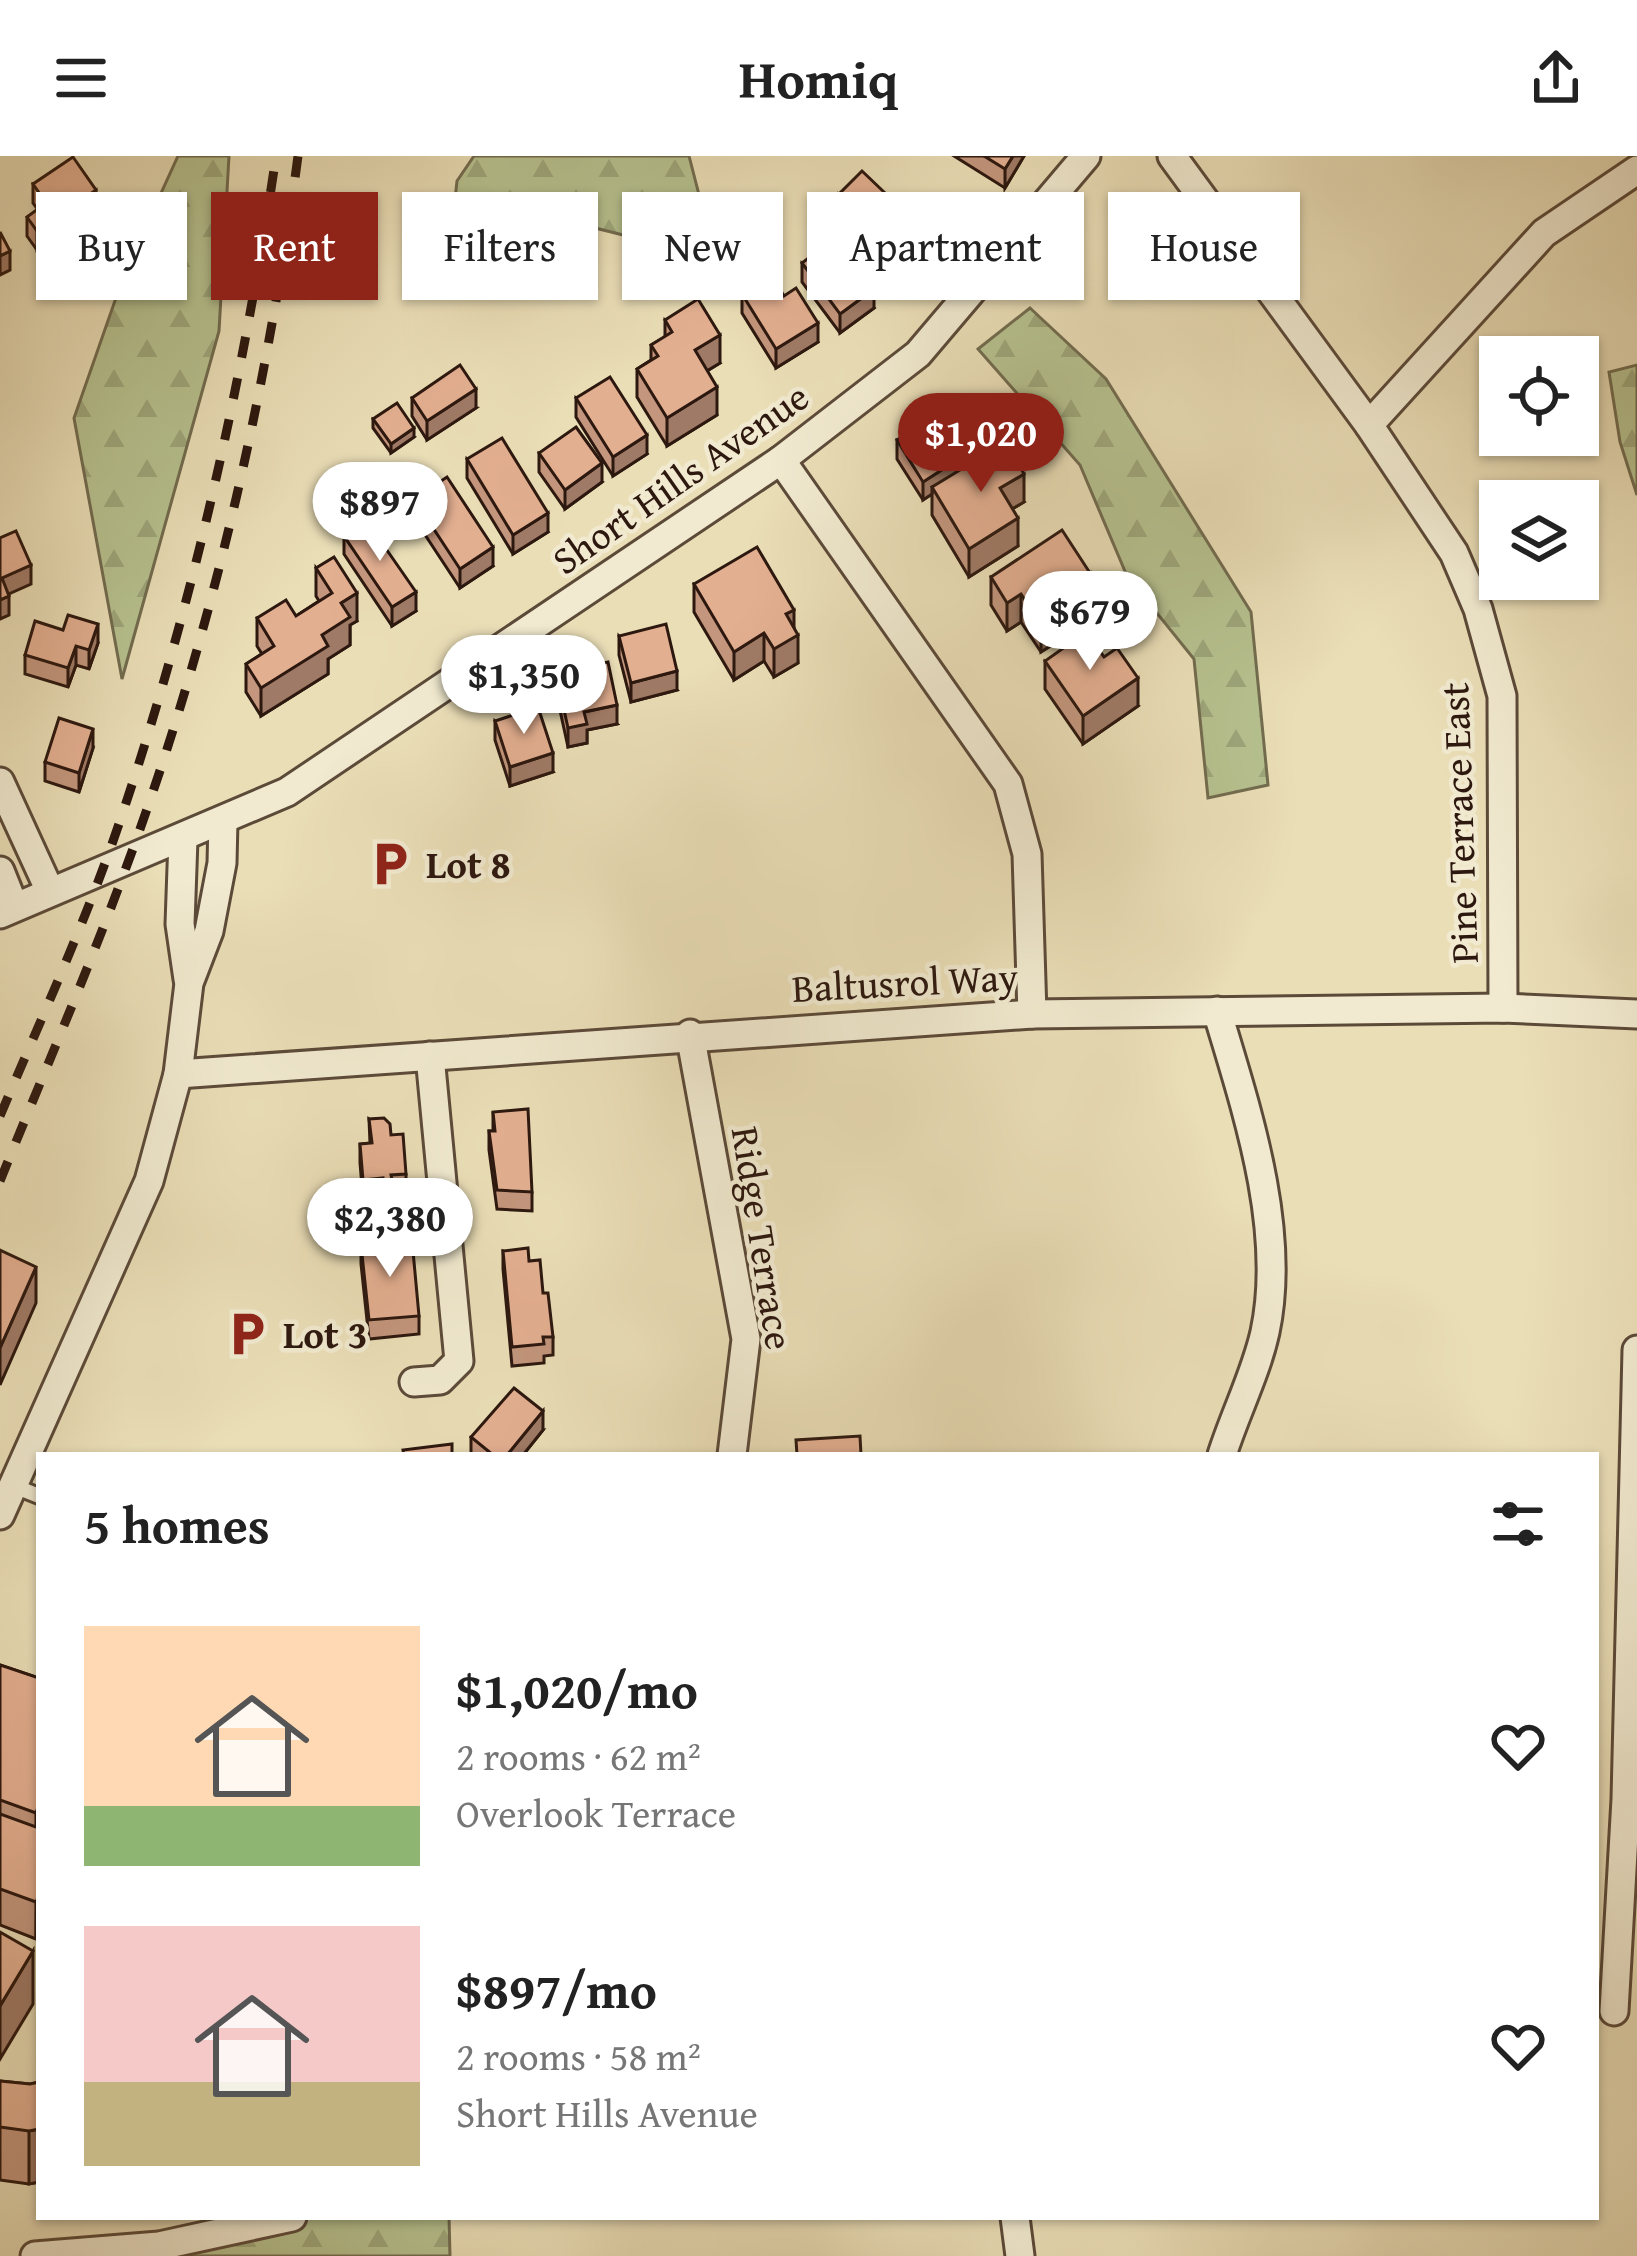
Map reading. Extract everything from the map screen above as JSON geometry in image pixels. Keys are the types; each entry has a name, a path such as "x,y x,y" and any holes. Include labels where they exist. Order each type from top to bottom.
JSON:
{"street":[{"name":"Short Hills Avenue","path":"4,916 49,890 183,839 287,792 781,460 918,354 1086,156"},
{"name":"Pine Terrace East","path":"1172,156 1369,425 1454,553 1478,609 1502,696 1503,1008"},
{"path":"1369,425 1544,233 1637,170"},
{"path":"781,460 1008,784 1027,854 1032,1013"},
{"path":"0,782 49,890"},
{"path":"41,1452 149,1180 178,1074 189,983 209,931 222,863 223,821"},
{"path":"183,839 180,924 189,983"},
{"path":"0,871 4,916"},
{"name":"Baltusrol Way","path":"178,1074 1032,1013 1503,1008 1637,1014"},
{"path":"1217,1011 1259,1152 1268,1244 1266,1330 1223,1452"},
{"name":"Ridge Terrace","path":"690,1034 746,1339 732,1452"},
{"path":"414,1382 440,1380 458,1361 430,1056"},
{"path":"1616,2011 1637,1350"},
{"path":"0,1515 26,1491"},
{"path":"35,2256 159,2246 278,2220"},
{"path":"1015,2220 1020,2256"}],"green space":[{"path":"178,156 229,156 227,192 211,192 211,300 221,300 219,331 122,679 74,418 115,300 187,300 187,192 162,192"},
{"path":"474,156 689,156 698,192 622,192 622,235 598,229 598,192 456,192 457,181"},
{"path":"1030,308 1106,379 1251,612 1268,785 1208,798 1194,659 1127,576 1080,465 978,349"},
{"path":"1637,365 1637,495 1620,442 1609,372"},
{"path":"283,2220 449,2220 450,2256 174,2256"}],"building":[{"path":"984,156 1013,156 1005,169"},
{"path":"73,157 96,190 38,192 33,184"},
{"path":"862,171 884,192 841,192"},
{"path":"0,232 10,251 0,256"},
{"path":"796,288 818,323 776,349 746,300 783,300 783,294"},
{"path":"699,300 720,335 695,350 717,387 667,418 637,369 658,356 651,345 672,332 665,320"},
{"path":"830,300 859,300 840,314"},
{"path":"460,365 476,389 427,421 412,398"},
{"path":"610,377 647,435 613,457 576,398"},
{"path":"397,403 414,428 391,444 373,419"},
{"path":"942,412 968,453 923,482 897,440"},
{"path":"576,427 602,463 565,490 539,453"},
{"path":"502,438 548,513 513,535 467,459"},
{"path":"1006,442 1024,474 1000,488 1018,518 969,549 932,487"},
{"path":"447,477 493,547 460,569 414,499"},
{"path":"366,520 416,592 392,607 344,536"},
{"path":"1062,530 1090,573 1074,583 1083,597 1041,624 1021,594 1007,603 991,577"},
{"path":"16,531 31,565 2,578 9,596 0,600 0,538"},
{"path":"757,547 794,610 786,614 798,635 774,649 764,633 734,652 694,584"},
{"path":"334,557 357,593 341,603 350,617 322,635 328,646 261,688 246,664 274,646 257,618 286,600 296,616 332,593 316,568"},
{"path":"68,615 98,624 89,650 76,646 68,668 25,655 35,621 63,630"},
{"path":"666,624 677,671 631,683 619,636"},
{"path":"1086,632 1104,657 1117,648 1138,678 1083,716 1045,661"},
{"path":"608,662 617,705 584,712 587,724 568,728 556,673"},
{"path":"538,707 553,753 510,767 495,721"},
{"path":"59,718 93,729 79,773 45,762"},
{"path":"528,1109 532,1192 497,1190 489,1131 495,1131 493,1112"},
{"path":"384,1118 391,1135 403,1134 406,1174 391,1175 400,1217 373,1220 371,1197 384,1195 383,1178 363,1180 360,1144 372,1143 369,1119"},
{"path":"412,1240 419,1316 369,1320 361,1245"},
{"path":"528,1248 529,1261 540,1260 553,1337 543,1337 544,1344 512,1347 503,1251"},
{"path":"0,1250 36,1267 0,1348"},
{"path":"514,1388 543,1411 509,1452 489,1452 471,1437"},
{"path":"860,1436 861,1452 797,1452 796,1440"},
{"path":"452,1444 452,1452 403,1450"},
{"path":"0,1665 36,1677 36,1813 0,1800"},
{"path":"0,1814 36,1827 36,1902 0,1889"},
{"path":"0,1932 33,1951 0,2006"},
{"path":"0,2081 36,2083 36,2130 0,2127"}],"railway":[{"path":"0,1116 107,858 171,658 231,408 276,156"},
{"path":"0,1181 123,876 192,667 255,413 298,156"}],"place":[{"name":"Lot 8","path":"390,864"},
{"name":"Lot 3","path":"247,1334"}]}
